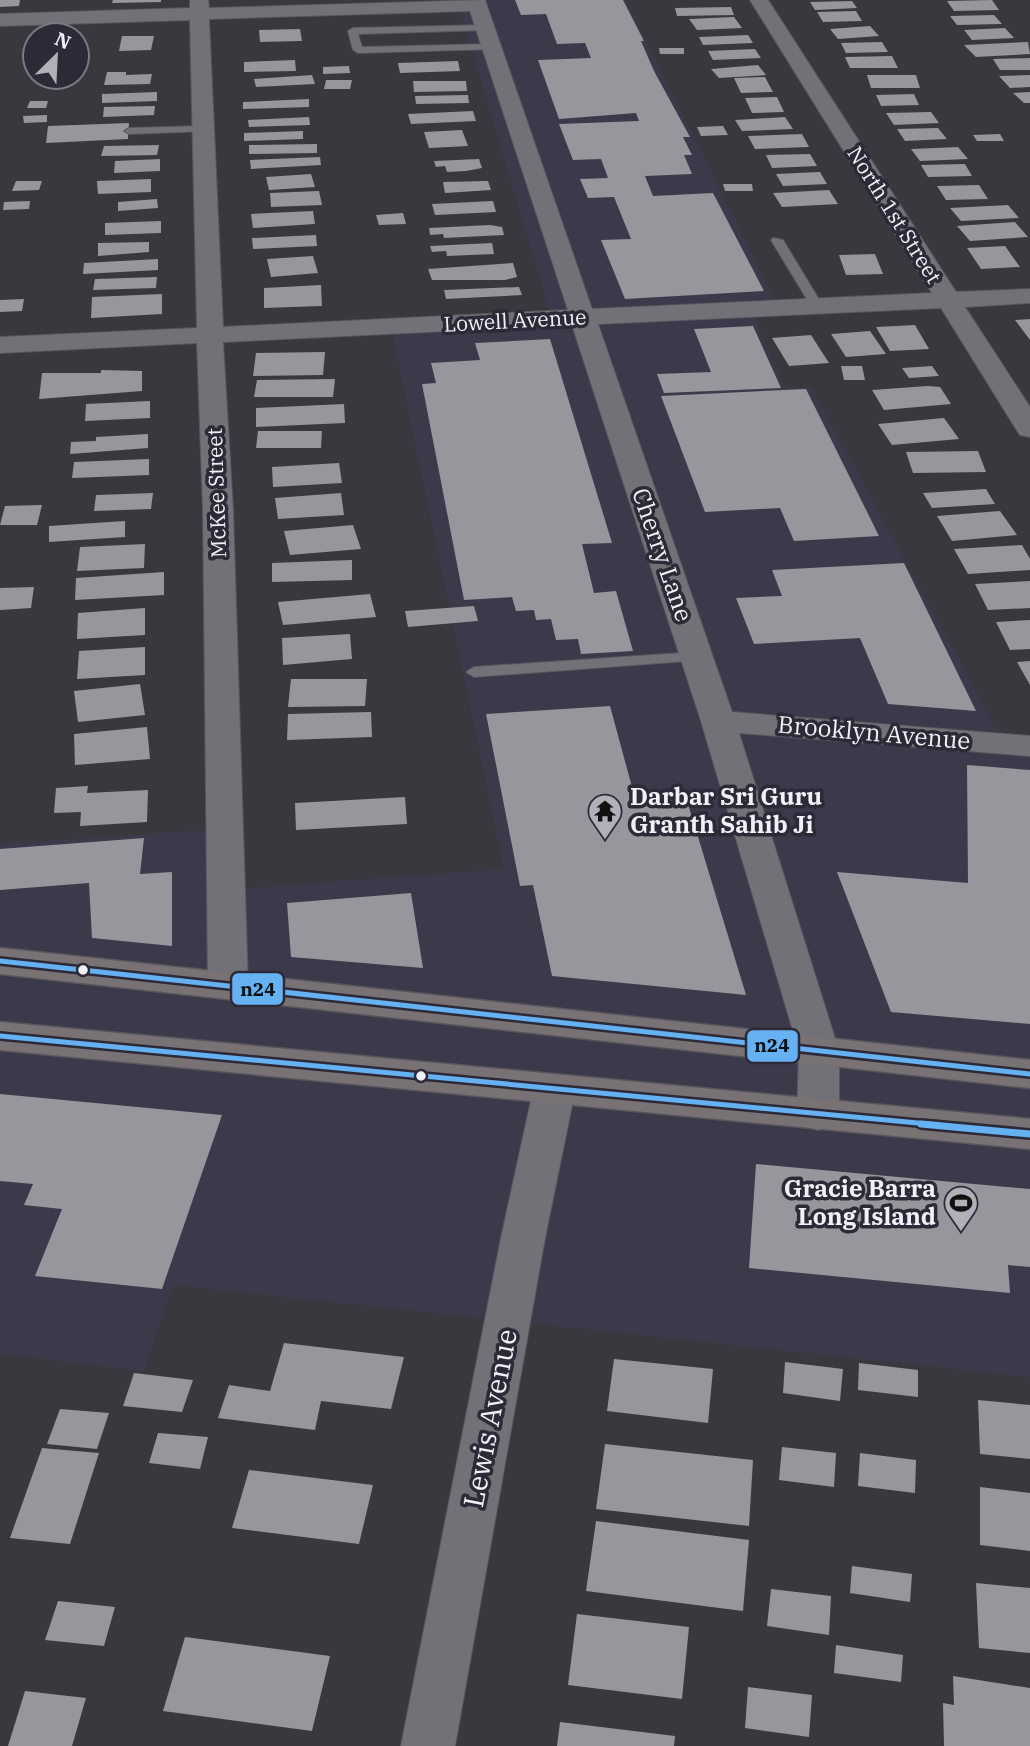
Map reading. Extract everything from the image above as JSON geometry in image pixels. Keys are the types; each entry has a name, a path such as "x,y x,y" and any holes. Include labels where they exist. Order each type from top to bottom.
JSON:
{"main road":[{"path":"0,961 1030,1074"},
{"path":"0,1037 1030,1134"}],"street":[{"name":"North 1st Street","path":"759,0 1030,429"},
{"path":"0,20 200,7 483,20"},
{"name":"McKee Street","path":"200,7 218,510 228,986"},
{"name":"Cherry Lane","path":"483,20 718,721 819,1051 818,1116"},
{"name":"Lowell Avenue","path":"0,345 1030,296"},
{"name":"Brooklyn Avenue","path":"718,721 1030,746"},
{"name":"Lewis Avenue","path":"428,1746 554,1091"}],"lane":[{"path":"483,20 358,50 353,32 483,20"},
{"path":"129,131 203,129"},
{"path":"777,240 817,306"},
{"path":"474,673 696,657"}],"shaded area":[{"path":"457,0 626,0 779,310 752,313 785,388 811,387 1010,754 1030,756 1030,1377 173,1285 144,1371 0,1354 0,844 218,829 222,890 504,869 392,333 553,323"}],"building":[{"path":"0,0 20,0 19,6 0,7"},
{"path":"113,0 161,0 161,2 112,3"},
{"path":"515,0 623,0 644,41 641,41 654,71 690,137 683,137 692,155 684,155 692,174 645,176 653,196 713,193 764,291 625,299 601,240 631,239 614,197 588,198 580,179 608,178 601,159 573,160 559,124 639,121 636,113 559,119 538,60 591,58 585,43 557,44 546,14 521,15"},
{"path":"992,0 999,10 954,11 947,1"},
{"path":"852,1 857,8 815,10 810,2"},
{"path":"731,7 734,15 677,16 675,8"},
{"path":"856,11 862,21 823,22 817,12"},
{"path":"994,15 1002,24 957,25 950,16"},
{"path":"734,17 742,28 697,30 689,19"},
{"path":"870,26 879,36 838,39 830,29"},
{"path":"1005,28 1014,38 972,40 964,30"},
{"path":"300,29 302,41 260,42 259,30"},
{"path":"748,35 753,43 703,45 699,37"},
{"path":"122,36 154,36 151,50 119,51"},
{"path":"882,42 888,52 846,53 841,43"},
{"path":"1028,42 1030,54 976,57 964,45"},
{"path":"659,48 684,48 684,54 660,54"},
{"path":"755,49 761,58 713,60 708,51"},
{"path":"892,56 898,68 850,68 845,57"},
{"path":"1030,58 1030,70 1000,70 993,59"},
{"path":"295,60 296,71 244,72 244,62"},
{"path":"458,61 460,71 400,73 398,63"},
{"path":"758,65 766,75 719,78 711,69"},
{"path":"349,66 350,73 323,74 323,67"},
{"path":"107,72 126,72 126,75 152,74 150,84 104,85"},
{"path":"312,75 315,84 256,87 254,79"},
{"path":"867,75 916,75 920,88 871,88"},
{"path":"1030,75 1030,87 1010,88 999,76"},
{"path":"765,77 773,92 741,93 734,78"},
{"path":"326,80 352,80 350,89 324,89"},
{"path":"413,81 466,81 467,91 414,92"},
{"path":"157,92 157,101 102,103 102,94"},
{"path":"1030,92 1030,103 1024,103 1013,93"},
{"path":"914,94 919,105 881,106 876,95"},
{"path":"468,95 469,103 416,104 415,96"},
{"path":"777,97 784,112 752,113 745,98"},
{"path":"309,99 309,107 243,109 243,102"},
{"path":"30,101 48,101 46,108 27,108"},
{"path":"155,106 154,115 103,117 104,107"},
{"path":"473,111 476,121 411,124 408,114"},
{"path":"931,112 939,123 894,125 886,113"},
{"path":"47,115 47,122 24,123 23,116"},
{"path":"309,117 310,125 249,127 248,120"},
{"path":"785,117 793,129 742,131 735,120"},
{"path":"129,123 128,139 46,143 48,126"},
{"path":"723,126 728,135 701,136 697,127"},
{"path":"938,128 947,139 905,141 897,129"},
{"path":"462,130 468,146 429,148 424,132"},
{"path":"303,131 303,139 244,141 244,133"},
{"path":"802,134 809,147 755,149 748,136"},
{"path":"1000,134 1004,141 977,141 973,135"},
{"path":"317,144 317,153 249,154 249,145"},
{"path":"159,145 157,155 101,156 104,146"},
{"path":"958,147 968,159 920,161 911,149"},
{"path":"810,154 817,166 772,168 766,155"},
{"path":"320,157 321,165 251,169 250,160"},
{"path":"160,159 160,171 114,173 115,161"},
{"path":"479,159 482,168 447,172 445,166 436,167 434,161"},
{"path":"965,164 972,176 928,177 921,165"},
{"path":"820,172 827,184 783,186 776,174"},
{"path":"311,174 315,187 269,190 266,177"},
{"path":"151,179 151,192 98,194 97,181"},
{"path":"16,181 42,181 39,190 12,191"},
{"path":"488,181 491,190 445,193 443,182"},
{"path":"723,184 752,184 753,191 725,191"},
{"path":"979,185 988,199 946,200 937,186"},
{"path":"829,190 838,204 782,207 773,193"},
{"path":"319,191 322,205 271,207 270,193"},
{"path":"157,199 158,208 118,211 118,202"},
{"path":"30,201 29,209 3,210 4,202"},
{"path":"493,201 496,212 435,215 432,204"},
{"path":"1008,205 1019,218 961,221 950,208"},
{"path":"313,211 315,224 253,228 251,214"},
{"path":"403,213 406,224 379,225 376,215"},
{"path":"161,221 161,233 105,235 105,223"},
{"path":"1015,222 1028,237 970,241 957,226"},
{"path":"490,225 502,227 504,235 444,238 443,234 430,235 429,228"},
{"path":"316,235 317,246 253,249 252,238"},
{"path":"149,242 149,252 98,256 98,243"},
{"path":"492,243 494,254 447,256 446,251 432,252 430,246"},
{"path":"1005,246 1020,267 981,269 967,248"},
{"path":"875,254 883,274 846,275 839,255"},
{"path":"313,256 318,273 271,277 267,259"},
{"path":"158,259 158,270 83,274 84,263"},
{"path":"513,263 517,277 505,280 432,280 428,269"},
{"path":"157,277 156,288 93,290 95,279"},
{"path":"321,285 322,306 264,308 264,288"},
{"path":"519,287 522,295 446,299 444,290"},
{"path":"162,294 162,314 91,318 92,297"},
{"path":"24,299 22,311 0,312 0,300"},
{"path":"1030,319 1030,340 1015,320"},
{"path":"915,325 929,349 890,351 876,327"},
{"path":"753,326 781,388 664,393 657,374 711,372 694,329"},
{"path":"870,331 886,354 846,357 831,334"},
{"path":"811,335 829,363 789,366 772,338"},
{"path":"550,339 612,543 582,544 594,593 616,591 633,651 581,654 578,639 556,640 551,619 536,620 534,610 516,611 512,597 464,600 422,384 436,383 431,363 480,360 475,343"},
{"path":"325,352 323,375 253,376 256,353"},
{"path":"841,366 862,366 865,380 844,380"},
{"path":"932,366 939,376 909,378 902,368"},
{"path":"101,370 142,371 142,391 39,399 42,373 101,373"},
{"path":"335,379 333,397 254,397 257,380"},
{"path":"940,387 951,404 884,410 872,390"},
{"path":"806,389 879,536 794,541 780,508 705,512 661,396"},
{"path":"150,401 150,418 85,421 86,404"},
{"path":"344,404 345,423 256,427 256,408"},
{"path":"944,418 959,439 892,445 878,424"},
{"path":"258,431 322,431 321,448 256,448"},
{"path":"148,434 148,448 70,454 71,442 96,441 96,437"},
{"path":"978,451 986,472 913,473 906,452"},
{"path":"149,459 149,475 72,478 74,462"},
{"path":"339,463 342,483 273,487 272,467"},
{"path":"986,489 995,504 932,508 923,493"},
{"path":"153,493 151,509 94,511 96,495"},
{"path":"341,493 344,515 278,519 275,498"},
{"path":"42,505 37,525 0,525 5,506"},
{"path":"1000,511 1017,535 952,541 937,516"},
{"path":"125,521 125,537 49,542 49,526"},
{"path":"353,525 361,549 290,555 284,531"},
{"path":"145,544 144,568 77,571 80,547"},
{"path":"1022,545 1030,559 1030,570 968,574 954,549"},
{"path":"352,560 352,580 272,582 272,563"},
{"path":"904,563 976,711 888,704 860,638 754,644 736,598 782,596 772,570"},
{"path":"164,572 164,595 75,600 76,578"},
{"path":"1030,581 1030,608 988,610 975,584"},
{"path":"34,587 31,608 0,610 0,588"},
{"path":"370,594 376,617 283,625 278,602"},
{"path":"474,606 478,621 408,627 405,611"},
{"path":"145,608 145,635 77,639 78,613"},
{"path":"1030,620 1030,649 1010,650 996,622"},
{"path":"350,634 352,659 283,665 282,638"},
{"path":"145,647 145,675 77,679 79,651"},
{"path":"1030,661 1030,685 1017,662"},
{"path":"291,679 367,679 365,706 288,707"},
{"path":"140,684 145,715 78,722 74,691"},
{"name":"Darbar Sri Guru Granth Sahib Ji","path":"610,706 635,798 685,794 746,995 552,976 533,885 520,886 486,714"},
{"path":"371,712 372,737 287,740 288,714"},
{"path":"147,727 150,759 75,765 74,734"},
{"path":"967,765 1030,770 1030,1024 891,1012 837,872 968,883"},
{"path":"88,786 87,793 148,790 147,822 80,826 81,812 54,813 56,788"},
{"path":"405,797 407,824 296,830 295,803"},
{"path":"144,838 140,874 172,872 172,946 92,938 89,883 0,890 0,849"},
{"path":"411,893 423,968 291,957 287,903"},
{"path":"0,1094 222,1115 162,1289 35,1276 62,1209 24,1205 33,1184 0,1181"},
{"path":"756,1164 1030,1189 1030,1267 1008,1265 1010,1293 749,1268"},
{"path":"284,1343 404,1357 391,1409 321,1401 315,1430 218,1418 229,1385 270,1391"},
{"path":"614,1359 713,1369 708,1423 607,1411"},
{"path":"785,1362 843,1369 840,1401 783,1393"},
{"path":"859,1363 918,1370 918,1397 858,1390"},
{"path":"134,1373 193,1380 182,1412 123,1406"},
{"path":"978,1400 1030,1405 1030,1459 980,1454"},
{"path":"60,1409 109,1413 97,1449 47,1444"},
{"path":"158,1433 208,1437 200,1469 149,1463"},
{"path":"605,1444 753,1460 749,1526 596,1509"},
{"path":"782,1447 836,1453 834,1487 779,1480"},
{"path":"42,1448 99,1453 70,1544 10,1538"},
{"path":"860,1453 916,1460 915,1493 858,1486"},
{"path":"249,1470 373,1485 359,1544 232,1528"},
{"path":"980,1487 1030,1493 1030,1551 980,1545"},
{"path":"596,1521 749,1540 743,1611 586,1591"},
{"path":"852,1566 912,1574 910,1602 850,1593"},
{"path":"976,1583 1030,1588 1030,1653 979,1648"},
{"path":"771,1589 831,1596 829,1635 767,1626"},
{"path":"58,1601 115,1607 104,1646 45,1640"},
{"path":"577,1614 689,1627 682,1699 568,1685"},
{"path":"185,1637 330,1656 312,1731 163,1711"},
{"path":"836,1645 903,1655 901,1682 834,1673"},
{"path":"953,1676 1030,1688 1030,1746 944,1746 943,1703 954,1705"},
{"path":"748,1687 812,1695 809,1737 745,1728"},
{"path":"25,1691 86,1698 72,1746 8,1746"},
{"path":"560,1722 675,1736 674,1746 557,1746"}],"transit line":[{"name":"n24","path":"0,961 1030,1074"},
{"name":"n24","path":"0,1036 1030,1134"}],"place":[{"name":"Darbar Sri Guru Granth Sahib Ji","path":"605,841"},
{"name":"Gracie Barra Long Island","path":"961,1233"}]}
